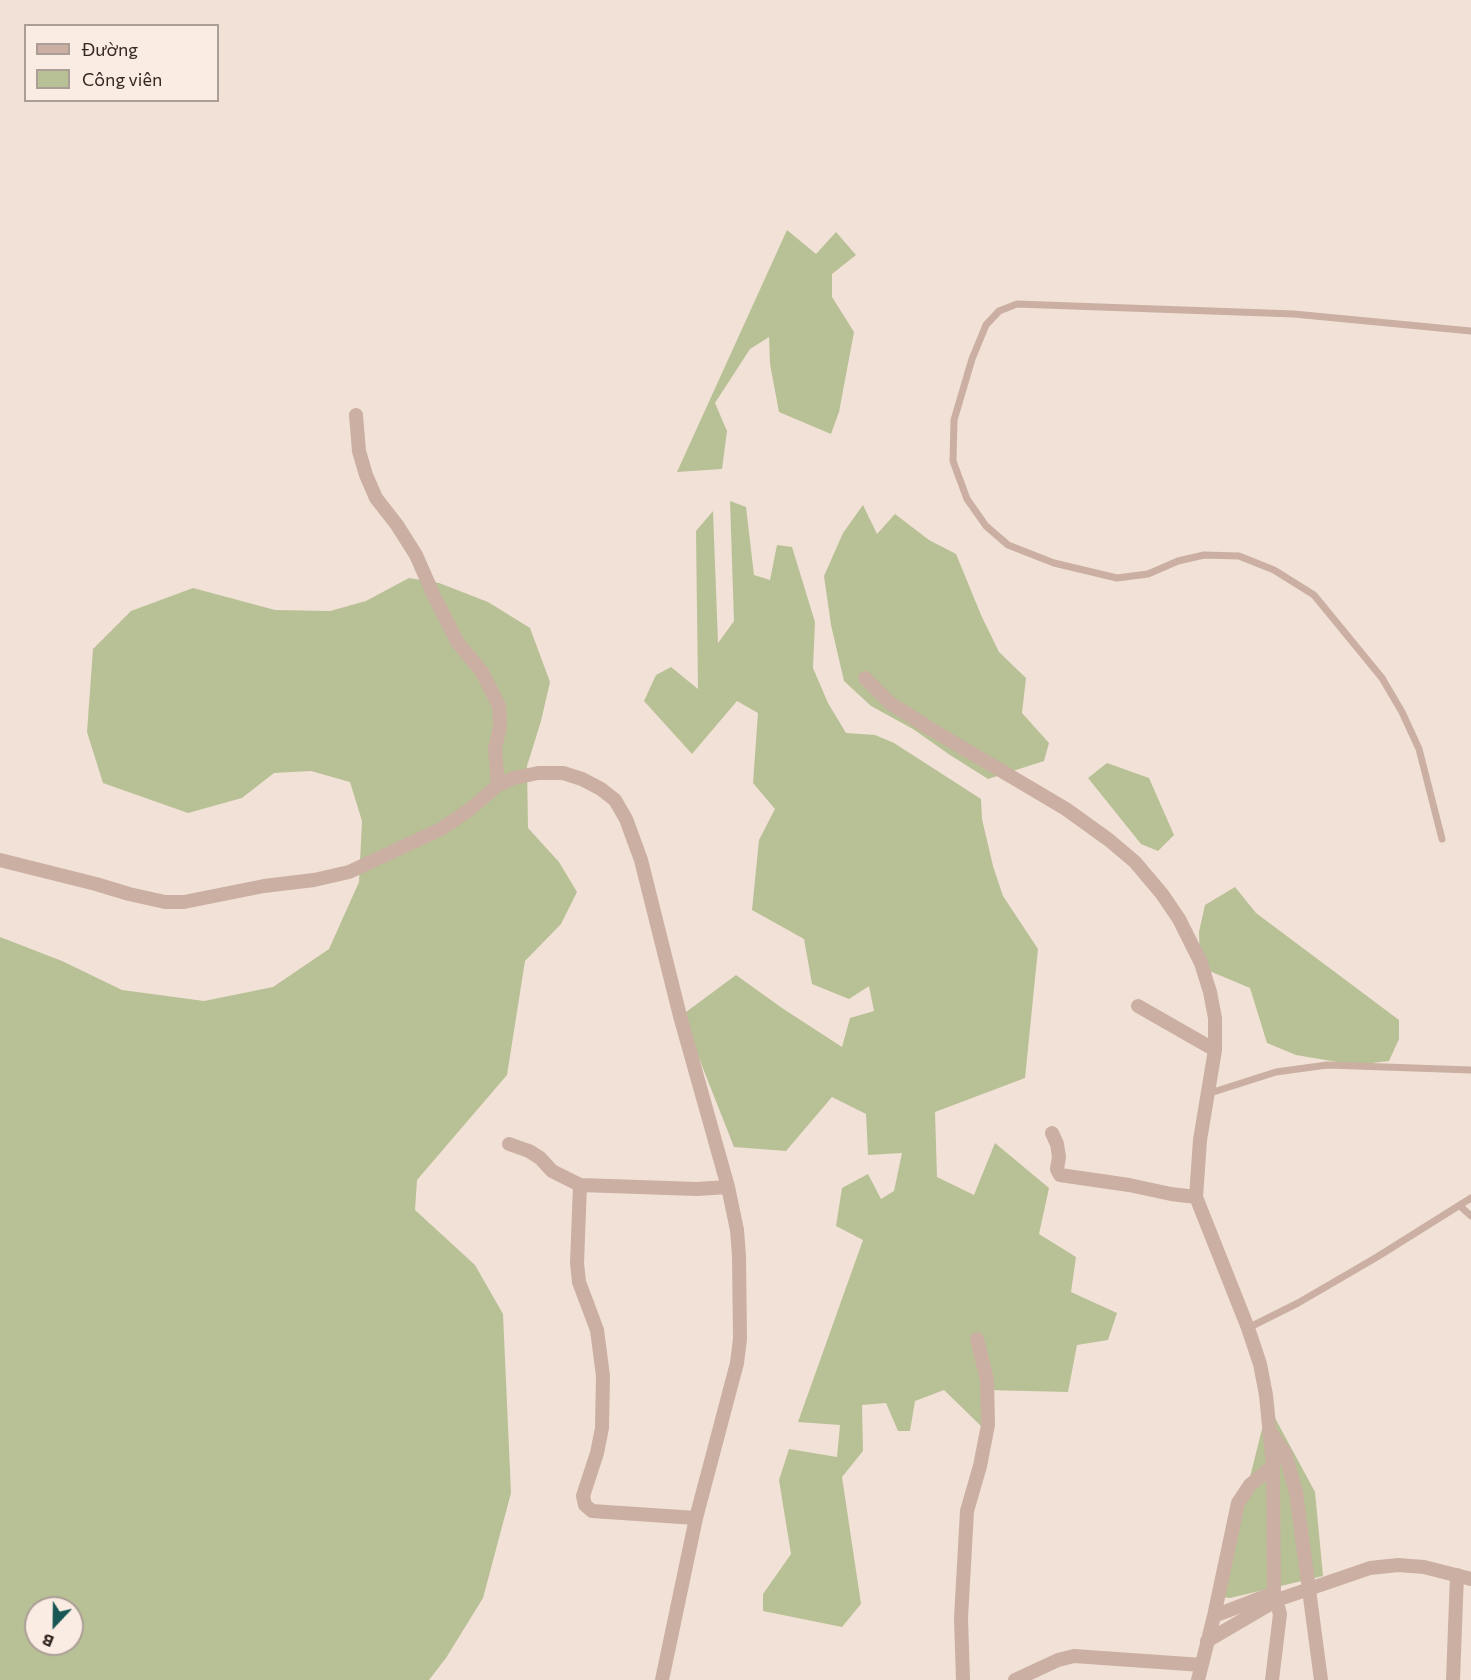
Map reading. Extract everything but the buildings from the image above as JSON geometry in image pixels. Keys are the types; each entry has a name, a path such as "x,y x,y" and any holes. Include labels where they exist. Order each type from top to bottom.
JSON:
{"street":[{"path":"356,415 359,451 376,498 416,555 458,643 482,672 499,706 500,727 495,748 498,785"},
{"path":"865,678 890,702 929,728 1066,809 1135,862 1162,894 1179,919 1201,963 1215,1018 1215,1050 1197,1164 1196,1197 1248,1328 1262,1374 1273,1466 1276,1596 1280,1614 1272,1680"},
{"path":"0,860 165,902 196,900 212,895 314,880 349,872 441,829 469,810 498,785 514,777 538,773 563,773 582,779 615,800 626,819 641,860 680,1016 728,1187 737,1230 740,1339 734,1382 696,1518 662,1680"},
{"path":"1138,1006 1215,1050"},
{"path":"1052,1133 1057,1144 1059,1156 1057,1169 1060,1176 1196,1197"},
{"path":"509,1144 529,1151 540,1158 552,1171 580,1185 697,1190 728,1187"},
{"path":"580,1185 577,1263 579,1282 597,1330 603,1376 602,1428 597,1453 583,1496 585,1505 592,1511 696,1518"},
{"path":"963,1680 960,1618 967,1511 980,1466 988,1425 989,1402 987,1380 977,1339"},
{"path":"1269,1431 1285,1453 1300,1515 1321,1680"},
{"path":"1198,1680 1238,1503 1250,1485 1273,1466"},
{"path":"1214,1616 1276,1596 1308,1590 1370,1568 1398,1565 1424,1567 1471,1579"},
{"path":"1453,1680 1457,1575"},
{"path":"1207,1641 1276,1596"},
{"path":"1015,1680 1058,1660 1074,1656 1202,1665"}],"lane":[{"path":"1442,839 1419,749 1402,712 1382,678 1314,595 1274,570 1239,556 1204,555 1178,561 1148,573 1117,579 1054,563 1008,545 986,526 967,499 953,461 954,420 972,359 986,325 999,311 1017,304 1294,314 1471,331"},
{"path":"1207,1094 1276,1072 1327,1065 1471,1070"},
{"path":"1248,1328 1308,1297 1471,1198"},
{"path":"1460,1206 1471,1216"}],"green space":[{"path":"787,230 816,254 836,232 856,255 832,274 832,297 854,332 839,412 831,434 779,412 770,364 769,337 750,349 715,403 727,431 722,469 677,472"},
{"path":"730,501 746,507 754,575 770,580 777,545 792,547 815,622 813,668 828,703 846,733 875,735 894,743 981,799 982,819 1003,896 1038,949 1025,1078 935,1112 937,1177 974,1195 995,1143 1049,1188 1039,1234 1076,1257 1071,1292 1117,1313 1108,1340 1077,1345 1068,1392 986,1390 982,1427 944,1390 915,1401 910,1431 898,1431 886,1403 862,1405 863,1451 842,1477 861,1604 842,1627 763,1611 763,1594 791,1554 779,1480 789,1449 837,1457 840,1425 798,1422 863,1240 836,1226 842,1188 868,1174 881,1199 894,1191 902,1153 868,1155 866,1114 832,1097 786,1151 734,1147 682,1015 736,975 842,1047 850,1018 874,1011 869,986 849,999 812,984 804,939 752,910 759,840 775,809 753,783 758,713 737,701 692,754 644,701 656,675 671,667 698,689 696,531 713,511 718,643 734,621"},
{"path":"863,505 877,534 895,514 929,540 956,554 999,652 1026,678 1022,713 1049,743 1044,761 988,779 913,729 871,706 844,681 831,625 824,576 843,533"},
{"path":"409,578 439,583 488,602 530,628 550,682 527,766 528,828 559,862 577,892 561,924 525,961 507,1075 417,1180 415,1210 475,1265 503,1314 511,1493 483,1598 446,1658 429,1680 0,1680 0,937 62,961 122,990 204,1001 273,987 329,949 359,882 362,821 350,782 311,771 274,773 242,798 188,813 103,783 87,732 93,649 131,611 193,588 275,610 330,611 366,601"},
{"path":"1107,763 1149,778 1174,835 1158,851 1141,844 1088,778"},
{"path":"1235,887 1256,913 1399,1020 1399,1039 1389,1061 1355,1065 1296,1055 1267,1043 1250,988 1200,967 1199,932 1205,905"},
{"path":"1268,1405 1315,1492 1323,1576 1230,1598 1220,1597"}]}
